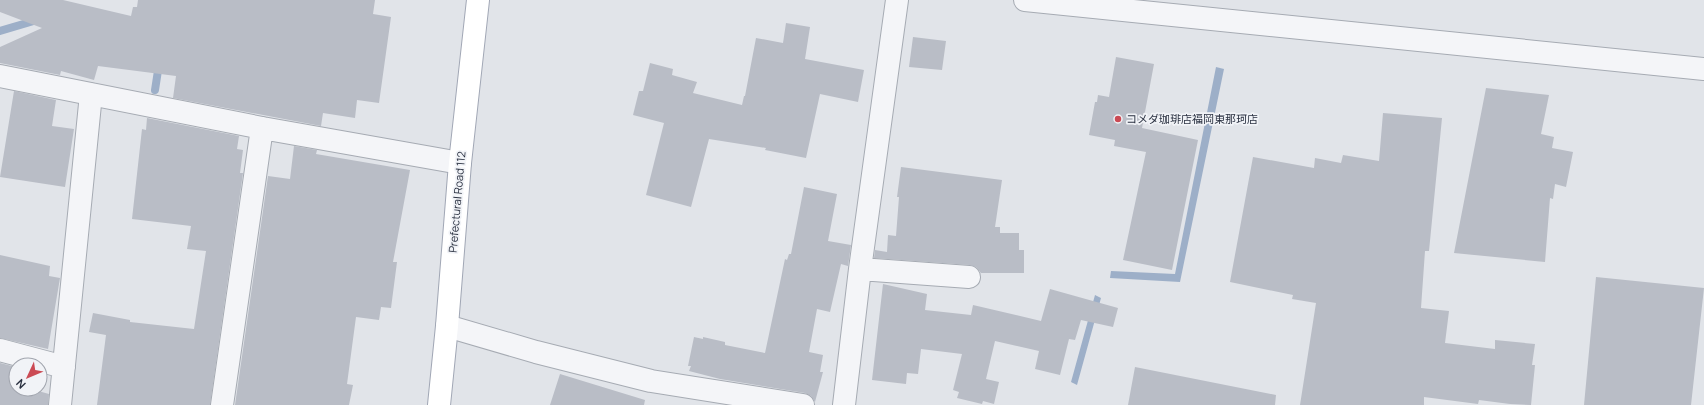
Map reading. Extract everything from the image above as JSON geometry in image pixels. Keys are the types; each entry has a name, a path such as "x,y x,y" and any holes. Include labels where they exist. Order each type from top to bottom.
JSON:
{"main road":[{"name":"Prefectural Road 112","path":"439,405 460,163 478,0"}],"street":[{"path":"844,405 860,269 897,0"},
{"path":"1024,0 1704,69"},
{"path":"0,76 262,128 460,163"},
{"path":"60,405 91,94"},
{"path":"222,405 262,128"},
{"path":"860,269 969,277"},
{"path":"447,326 536,352 651,381 803,405"},
{"path":"0,350 64,367"}],"water":[{"path":"1216,67 1224,69 1180,282 1110,278 1111,271 1175,274"},
{"path":"1095,295 1101,298 1077,385 1071,382"}],"building":[{"path":"0,0 63,0 131,16 133,7 137,7 138,0 375,0 373,14 391,17 379,103 357,100 355,118 323,113 321,126 173,98 176,76 98,66 94,80 61,71 60,75 0,63 0,47 42,28 0,12"},
{"path":"786,23 810,27 805,59 864,70 858,102 820,94 806,158 765,150 766,148 709,139 691,207 646,195 664,123 633,115 639,91 643,91 650,63 673,69 672,75 697,82 693,93 742,105 756,38 783,43"},
{"path":"913,37 946,41 942,70 909,67"},
{"path":"1116,57 1154,64 1142,128 1198,140 1172,270 1123,260 1146,152 1114,146 1115,140 1089,135 1095,102 1097,102 1098,95 1109,97"},
{"path":"1486,88 1549,95 1541,134 1554,137 1552,148 1573,152 1566,187 1555,184 1553,199 1550,198 1545,262 1454,253"},
{"path":"14,91 56,100 52,126 74,129 65,187 0,177"},
{"path":"1383,113 1442,118 1429,251 1425,251 1421,308 1449,311 1445,343 1495,349 1495,340 1535,344 1532,365 1535,365 1531,405 1479,400 1478,404 1424,397 1424,405 1300,405 1316,303 1292,299 1293,295 1230,282 1253,157 1314,168 1315,158 1341,163 1343,155 1379,161"},
{"path":"147,118 239,136 237,149 243,150 240,173 243,173 210,405 97,405 106,335 89,332 93,313 130,320 130,322 194,329 206,251 187,249 191,226 132,219 142,129 146,130"},
{"path":"294,146 317,150 316,154 410,170 393,262 397,262 391,308 381,307 379,320 356,317 347,384 353,385 349,405 235,405 268,176 290,179"},
{"path":"901,167 1002,180 995,227 1000,227 1000,233 1019,233 1019,250 1024,250 1024,273 981,273 976,267 970,265 874,258 875,250 887,252 888,235 896,236 899,197 897,197"},
{"path":"804,187 837,194 828,241 851,245 848,266 841,264 830,312 817,309 809,352 823,355 820,372 823,372 815,402 811,396 805,393 720,379 689,371 691,366 688,366 694,337 703,339 703,337 725,342 725,345 765,353 785,259 787,260 789,254 791,254"},
{"path":"0,255 50,266 49,276 60,278 48,349 0,338"},
{"path":"1596,277 1704,288 1691,405 1584,405"},
{"path":"883,284 927,294 925,310 971,315 973,305 1041,321 1050,289 1118,308 1113,327 1081,320 1075,340 1069,339 1060,375 1035,369 1039,351 995,341 986,379 999,382 994,404 983,401 982,404 957,398 959,392 953,390 962,354 921,349 918,374 907,373 906,384 872,380"},
{"path":"0,363 8,365 8,397 48,397 49,394 48,405 0,405"},
{"path":"1135,367 1276,395 1275,405 1128,405"},
{"path":"560,374 645,400 644,405 550,405"}],"waterway":[{"path":"0,31 37,20"},
{"path":"155,90 159,64"}],"place":[{"name":"コメダ珈琲店福岡東那珂店","path":"1118,119"}]}
